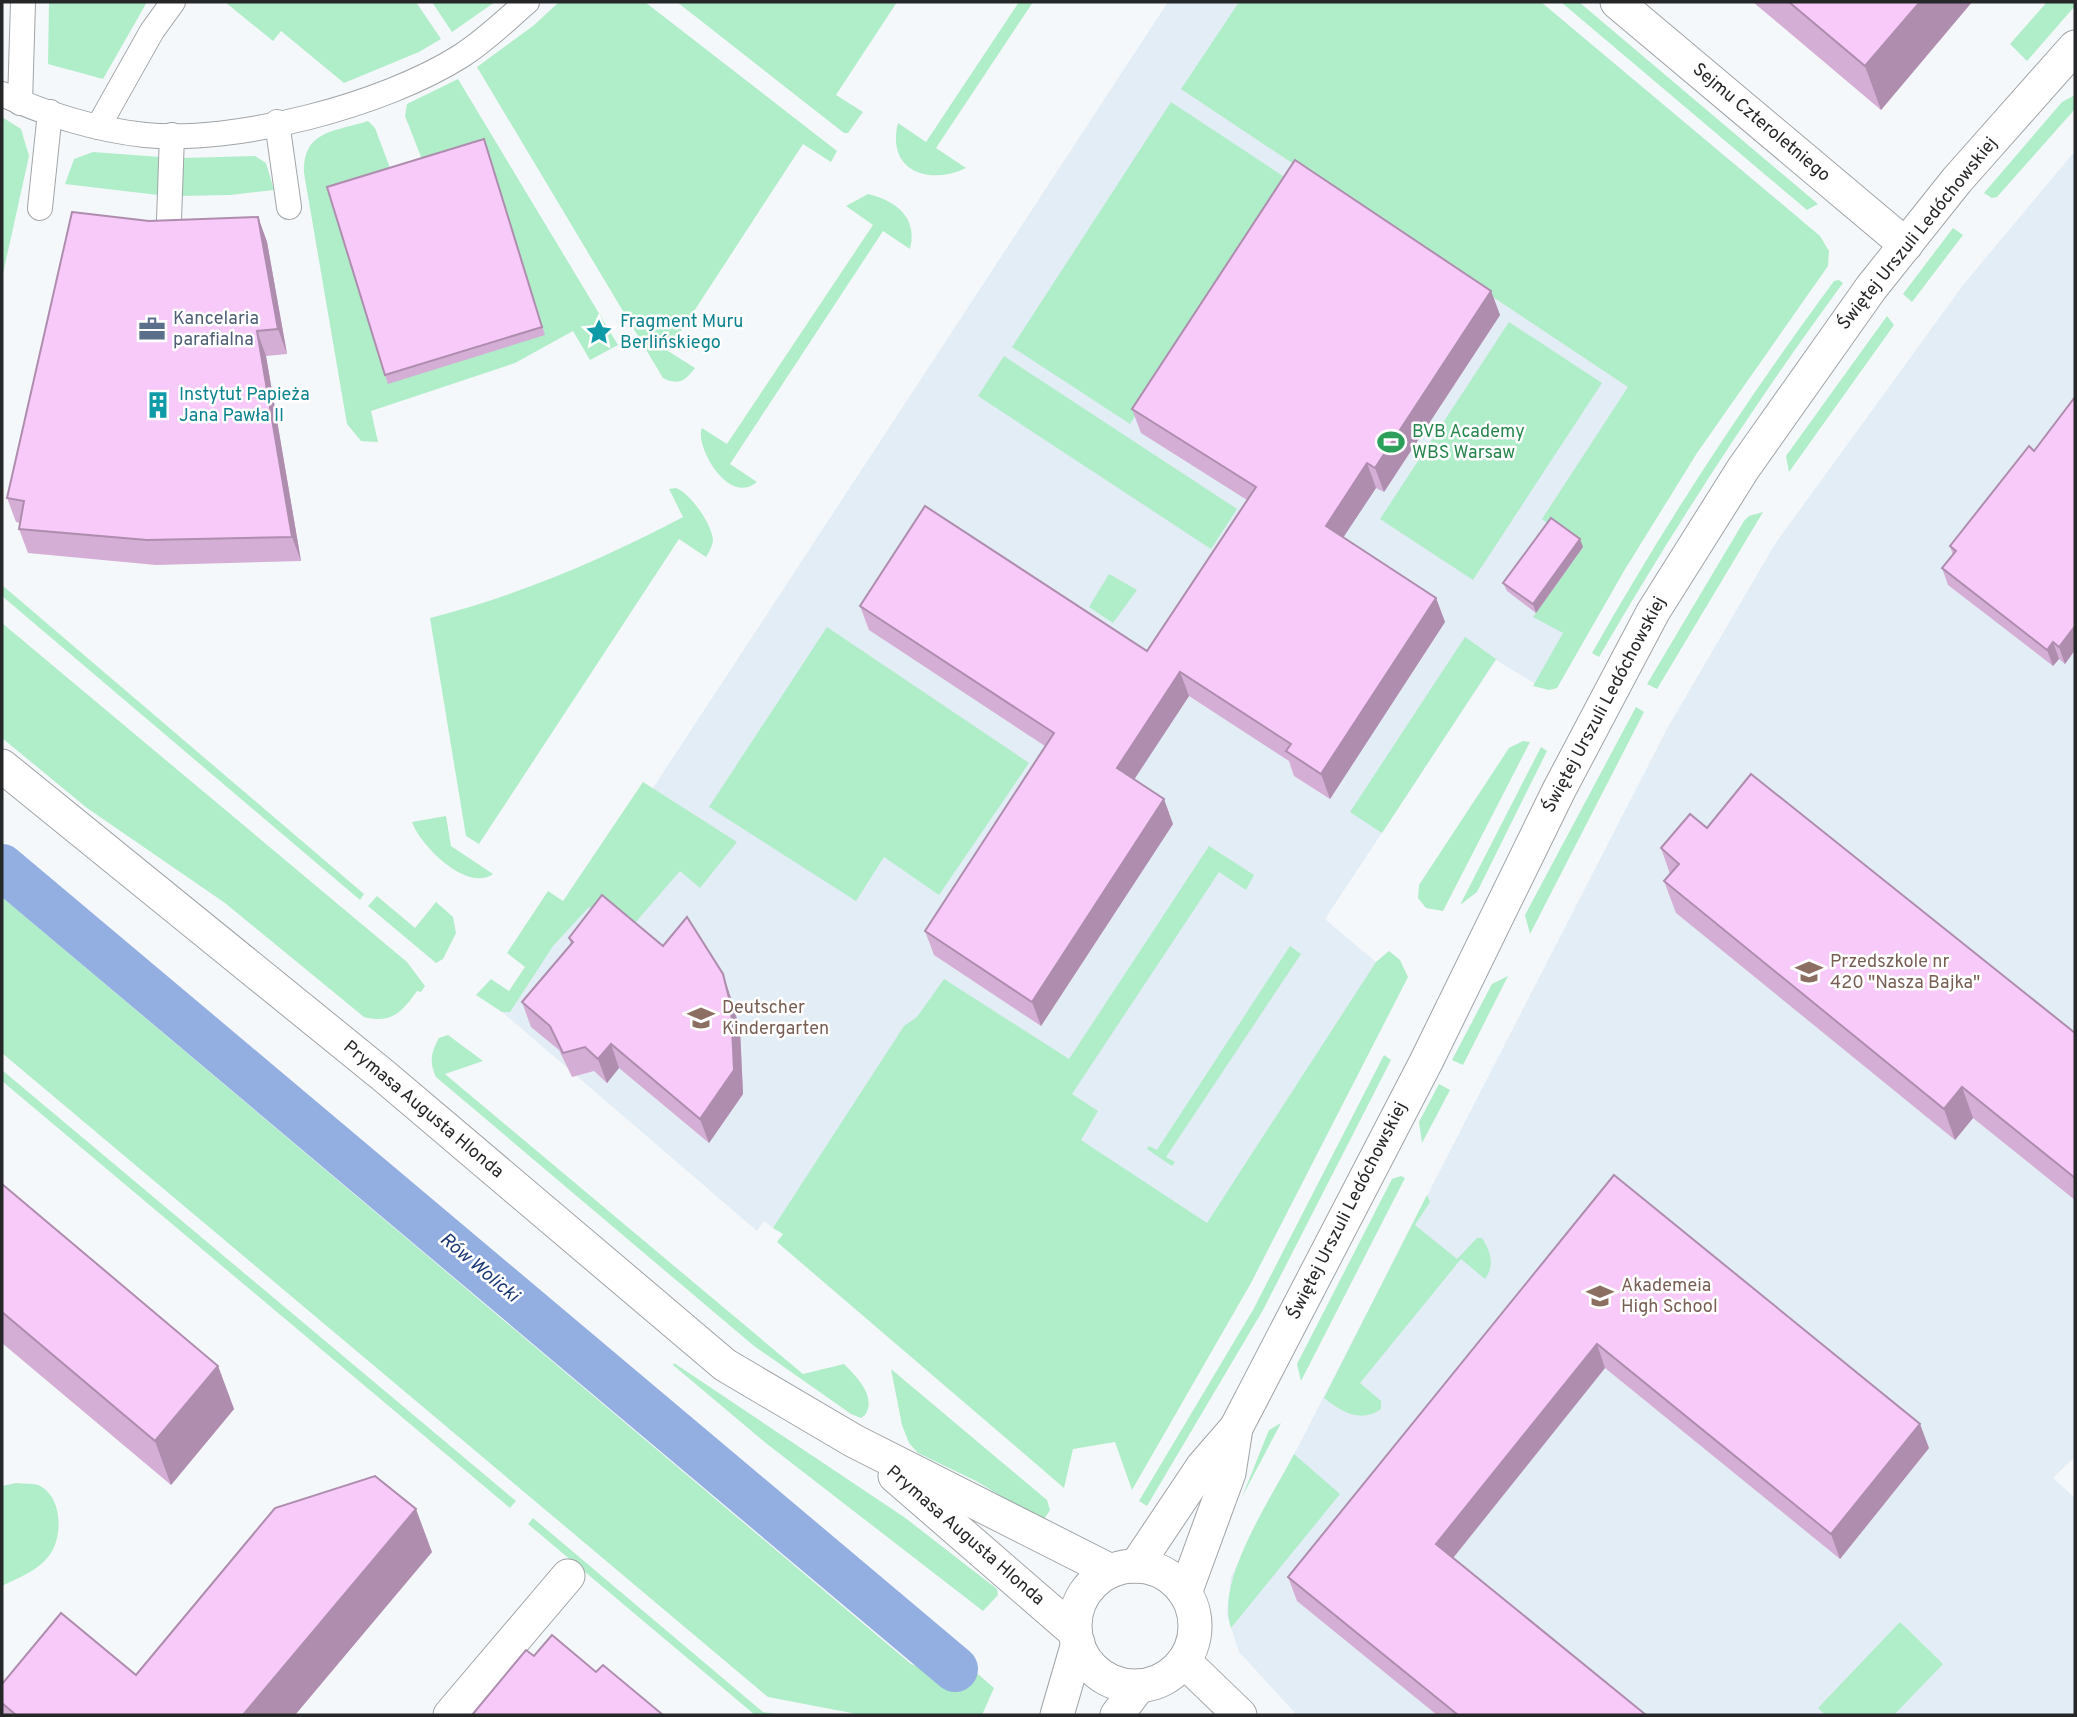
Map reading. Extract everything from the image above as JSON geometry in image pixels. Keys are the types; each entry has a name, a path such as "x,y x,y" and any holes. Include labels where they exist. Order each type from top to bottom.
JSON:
{"street":[{"path":"23,2 11,98 98,127 146,135 235,132 359,102 462,56 527,2"},
{"path":"98,127 152,31 173,2"},
{"name":"Sejmu Czteroletniego","path":"1617,2 1906,245"},
{"name":"Świętej Urszuli Ledóchowskiej","path":"1124,1568 1202,1466 1236,1428 1426,1062 1559,790 1653,612 1793,397 1871,288 1957,180 2075,47"},
{"path":"40,208 50,112"},
{"path":"277,122 289,207"},
{"path":"169,220 172,135"},
{"name":"Prymasa Augusta Hlonda","path":"2,766 384,1076 725,1365 854,1441 1124,1568"},
{"name":"Świętej Urszuli Ledóchowskiej","path":"1185,1593 1229,1473 1236,1428"},
{"name":"Prymasa Augusta Hlonda","path":"854,1441 1076,1637"},
{"path":"1058,1715 1076,1637 1077,1613 1083,1595 1095,1581 1124,1568 1164,1573 1185,1593 1193,1609 1196,1627 1192,1645 1184,1661 1171,1674 1139,1686 1119,1684 1101,1675 1086,1661 1076,1637"},
{"path":"450,1715 568,1576"},
{"path":"1184,1661 1240,1715"},
{"path":"1117,1715 1139,1686"}],"shaded area":[{"path":"1168,2 1541,2 1799,218 1539,686 1496,660 1325,919 1390,974 1234,1277 905,1028 773,1228 764,1221 757,1231 500,1010 636,814"},
{"path":"2075,151 2075,1457 2053,1478 2075,1498 2075,1715 1297,1715 1239,1652 1227,1615 1231,1577 1668,727 1775,544 1963,285"}],"green space":[{"path":"49,2 147,2 103,79 48,64"},
{"path":"225,2 416,2 441,39 419,52 344,83 281,31 273,41"},
{"path":"432,2 495,2 452,32"},
{"path":"559,2 645,2 837,151 831,162 803,144 668,351 695,368 681,381 673,382 663,378 477,67 533,26"},
{"path":"677,2 897,2 836,95 863,112 848,133 844,133"},
{"path":"1019,2 1033,2 936,148 966,168 938,175 914,170 904,163 898,153 898,123 926,142"},
{"path":"1239,2 1541,2 1820,236 1829,251 1828,266 1697,453 1624,571 1557,688 1549,690 1533,686 1563,633 1533,617 1583,547 1542,519 1628,387 1181,89"},
{"path":"1561,2 1579,2 1818,204 1807,210"},
{"path":"2047,2 2075,2 2075,6 2027,61 2010,44"},
{"path":"458,79 618,345 590,360 573,331 515,363 371,411 378,442 361,441 347,424 304,173 305,159 309,148 323,135 368,121 375,128 393,176 425,167 405,116 407,104"},
{"path":"2075,95 2075,109 1997,197 1992,198 1984,193 2062,102"},
{"path":"1171,102 1289,180 1130,424 1012,347"},
{"path":"2,117 21,129 29,156 2,278"},
{"path":"93,152 160,157 158,195 65,184 74,159"},
{"path":"255,156 266,163 274,190 230,195 180,196 182,158"},
{"path":"868,194 888,201 903,212 911,228 910,249 883,231 730,464 757,482 746,488 735,486 725,480 708,459 703,447 702,428 727,444 873,225 846,206"},
{"path":"1953,228 1963,235 1912,302 1903,294"},
{"path":"1834,281 1843,283 1716,467 1599,657 1592,653 1677,510 1738,417"},
{"path":"1887,316 1894,325 1789,472 1786,456"},
{"path":"1509,322 1602,383 1473,580 1380,519"},
{"path":"1004,356 1237,509 1211,549 978,396"},
{"path":"676,488 694,503 709,527 713,541 706,557 679,539 479,844 466,836 430,618 496,599 560,575 683,517 669,489"},
{"path":"1763,512 1657,689 1647,684 1744,521 1749,516"},
{"path":"1109,574 1137,590 1113,623 1089,607"},
{"path":"2,585 364,894 360,900 2,596"},
{"path":"2,623 407,962 425,986 421,992 417,991 401,1010 389,1017 364,1017 225,903 87,808 2,738"},
{"path":"827,627 1029,763 939,895 884,857 856,901 709,807"},
{"path":"1465,637 1496,659 1382,833 1350,812"},
{"path":"1636,707 1644,712 1530,934 1525,915"},
{"path":"1523,741 1530,742 1443,911 1426,908 1418,898 1419,885 1509,748"},
{"path":"1541,747 1547,751 1477,892 1460,905"},
{"path":"643,782 737,842 700,888 680,871 628,931 589,907 553,946 510,1012 502,1012 476,995 491,979 509,991 525,967 507,953 548,891 563,901"},
{"path":"446,816 451,846 493,874 482,878 458,872 434,854 412,822"},
{"path":"1209,846 1254,875 1246,890 1219,872 1072,1094 1098,1111 1081,1140 1207,1223 1376,962 1389,951 1400,960 1408,977 1251,1283 1132,1490 1115,1442 1073,1449 1064,1488 777,1242 783,1234 773,1228 904,1026 917,1017 944,979 1069,1059"},
{"path":"377,896 415,928 436,902 453,917 456,933 443,959 436,963 368,906"},
{"path":"2,897 911,1664 959,1682 971,1668 994,1688 982,1715 862,1715 768,1697 2,1053"},
{"path":"1290,946 1301,954 1166,1157 1175,1162 1172,1166 1147,1149 1149,1146 1157,1150"},
{"path":"1508,976 1463,1065 1452,1060 1492,984"},
{"path":"448,1035 483,1061 445,1074 803,1374 844,1364 860,1381 867,1394 869,1401 865,1415 861,1418 851,1414 754,1346 436,1077 432,1067 433,1053 439,1038"},
{"path":"1384,1055 1391,1060 1263,1310 1147,1506 1139,1501 1253,1310"},
{"path":"2,1070 516,1501 510,1508 2,1081"},
{"path":"1439,1084 1450,1090 1422,1143 1419,1122"},
{"path":"1401,1176 1405,1178 1301,1381 1297,1364 1392,1179"},
{"path":"1427,1195 1430,1202 1415,1225 1457,1259 1477,1238 1482,1238 1490,1253 1490,1269 1485,1279 1461,1259 1360,1383 1381,1401 1381,1409 1366,1415 1351,1414 1324,1398"},
{"path":"674,1363 904,1517 997,1589 998,1595 983,1611 767,1444 673,1365"},
{"path":"891,1369 1047,1500 1050,1510 1043,1521 976,1481 918,1453 909,1443 902,1425"},
{"path":"1281,1423 1242,1497 1269,1430"},
{"path":"1294,1454 1340,1494 1231,1628 1228,1609 1238,1564 1260,1516"},
{"path":"16,1483 36,1484 52,1498 58,1518 57,1539 44,1562 2,1586 2,1486"},
{"path":"533,1518 763,1712 785,1715 755,1715 528,1524"},
{"path":"1900,1622 1943,1664 1894,1715 1825,1715 1818,1708"}],"building":[{"path":"1789,2 1920,2 1865,66"},
{"path":"484,139 542,327 385,375 327,187"},
{"path":"1295,160 1491,291 1375,468 1367,463 1326,526 1436,598 1321,774 1286,751 1291,744 1180,672 1117,768 1164,799 1032,1002 925,931 1054,733 860,606 925,506 1147,651 1256,487 1132,409"},
{"name":"Instytut Papieża Jana Pawła II","path":"72,212 149,221 258,217 278,329 257,331 292,537 147,540 19,529 24,501 7,498"},
{"path":"2075,397 2075,626 2059,647 2053,642 2047,650 1942,568 1956,551 1950,546 2029,446 2034,451"},
{"path":"1551,518 1580,539 1533,604 1503,583"},
{"path":"1751,774 2075,1033 2075,1178 1962,1087 1944,1109 1664,881 1679,864 1661,848 1690,814 1707,828"},
{"path":"602,895 663,946 687,917 723,974 731,1006 734,1070 700,1119 611,1044 598,1059 585,1047 563,1053 550,1026 522,1002 573,942 569,938"},
{"path":"1614,1175 1920,1424 1831,1534 1597,1344 1436,1544 1646,1715 1458,1715 1288,1577"},
{"path":"2,1184 218,1366 155,1441 2,1312"},
{"path":"375,1476 416,1509 243,1715 16,1715 2,1703 2,1684 61,1613 136,1675 275,1508"},
{"path":"552,1635 596,1672 603,1665 663,1715 472,1715 526,1650 534,1656"}],"waterway":[{"name":"Rów Wolicki","path":"2,867 955,1669"}],"place":[{"name":"Kancelaria parafialna","path":"152,329"},
{"name":"Fragment Muru Berlińskiego","path":"599,332"},
{"name":"Instytut Papieża Jana Pawła II","path":"158,405"},
{"name":"BVB Academy WBS Warsaw","path":"1391,442"},
{"name":"Przedszkole nr 420 \"Nasza Bajka\"","path":"1809,972"},
{"name":"Deutscher Kindergarten","path":"701,1018"},
{"name":"Akademeia High School","path":"1600,1296"}]}
